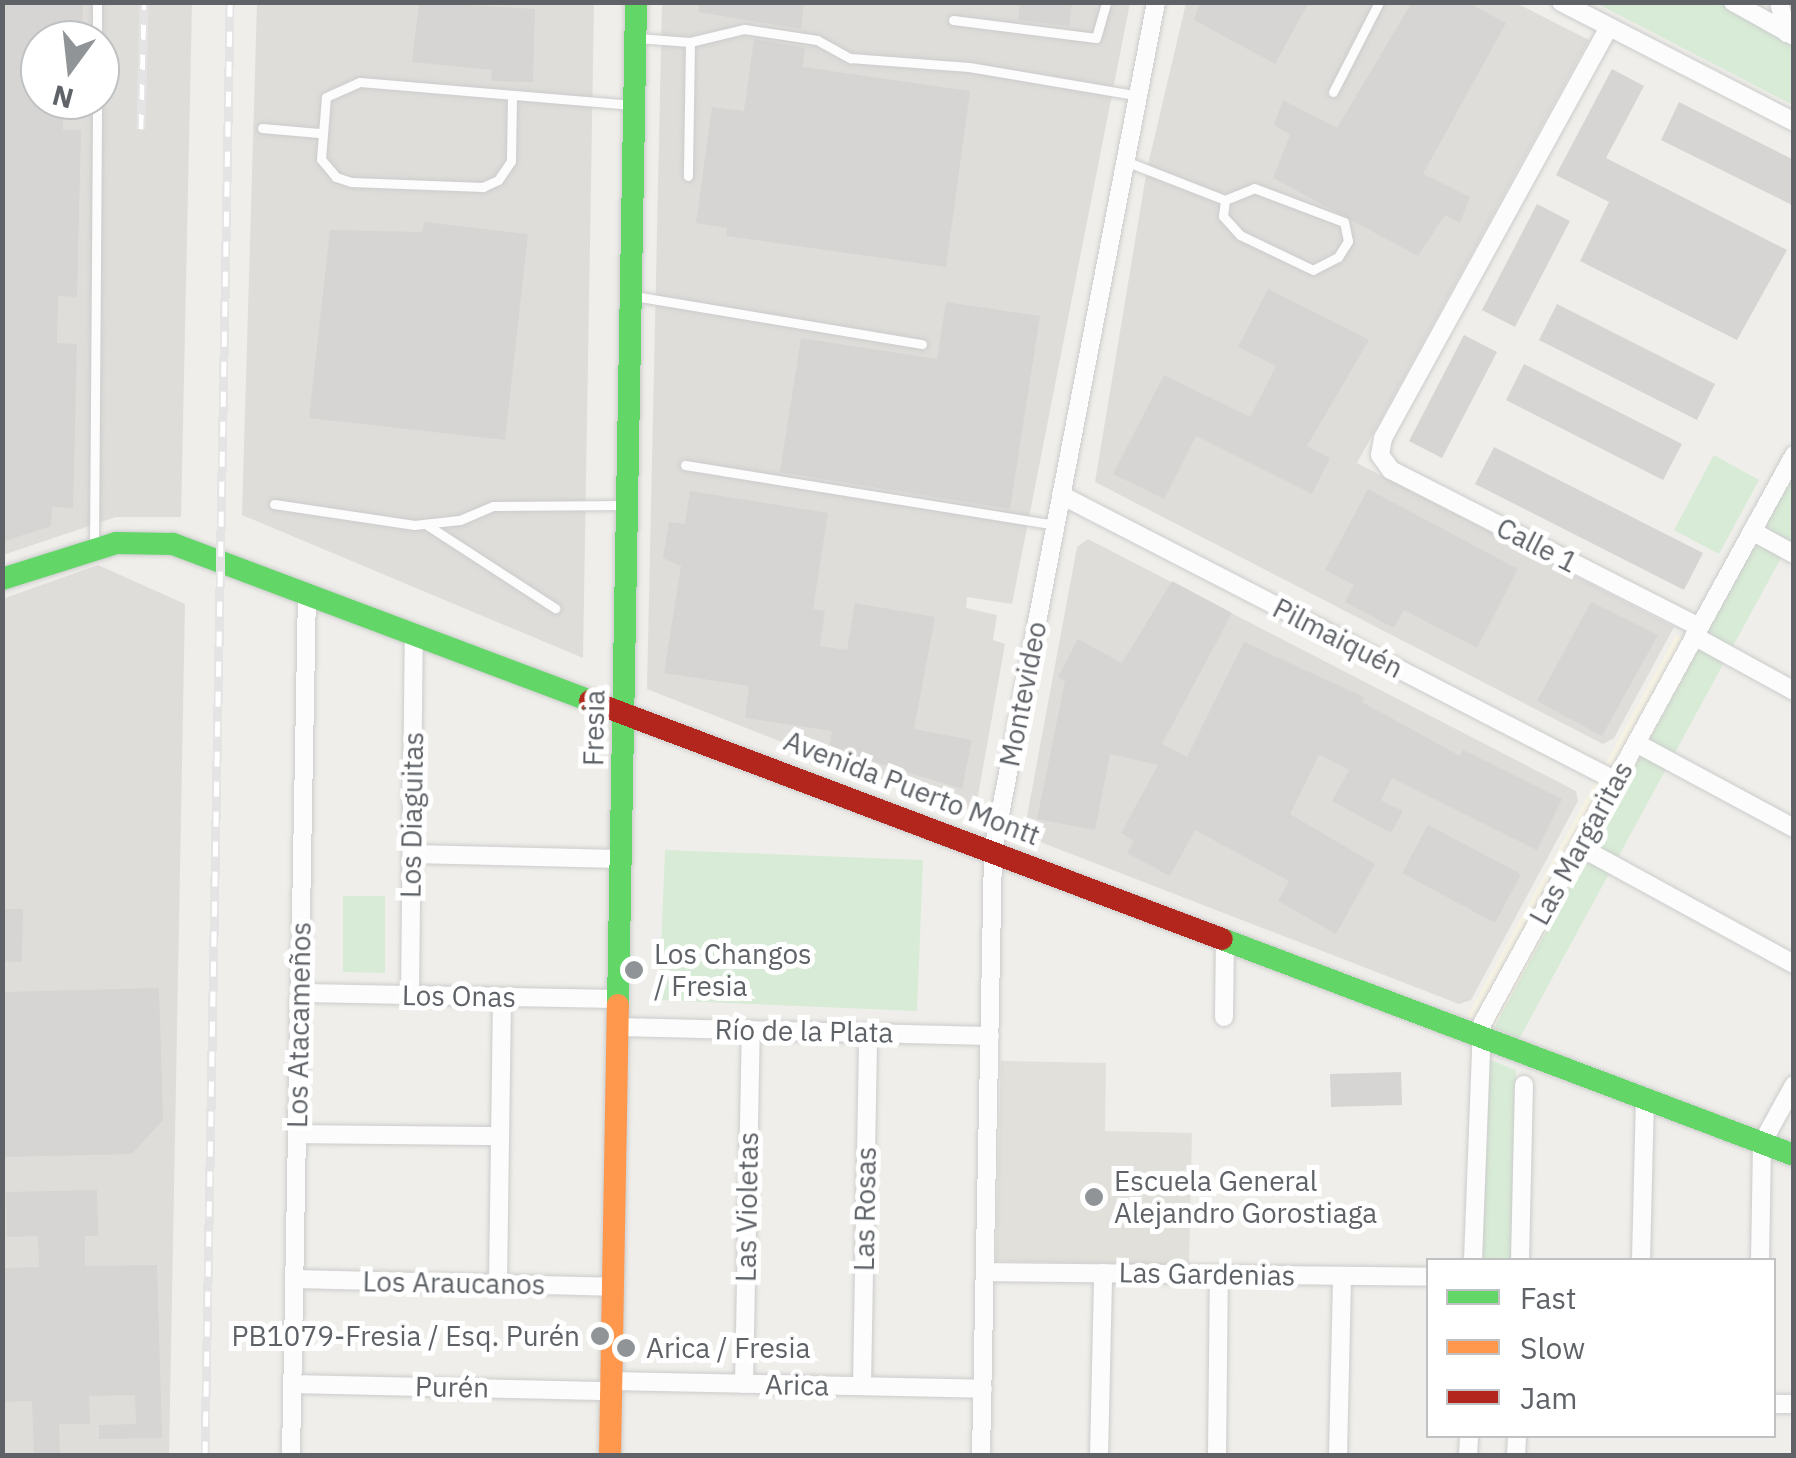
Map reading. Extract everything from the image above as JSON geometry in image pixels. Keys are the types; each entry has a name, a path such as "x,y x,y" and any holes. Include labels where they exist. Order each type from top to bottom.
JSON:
{"street":[{"name":"Fresia","path":"610,1456 636,2"},
{"name":"Montevideo","path":"982,1456 992,851 1056,525 1121,160 1156,2"},
{"path":"1561,2 1794,122"},
{"path":"1733,2 1791,34"},
{"path":"1778,2 1791,34"},
{"name":"Calle 1","path":"1609,27 1384,438 1380,456 1390,470 1697,632 1794,690"},
{"name":"Las Margaritas","path":"1473,1258 1480,1036 1794,454"},
{"name":"Pilmaiquén","path":"1061,495 1616,780"},
{"path":"1752,531 1794,554"},
{"name":"Avenida Puerto Montt","path":"2,579 94,548 142,540 173,544 1794,1155"},
{"name":"Los Atacameños","path":"290,1456 308,595"},
{"name":"Los Diaguitas","path":"410,995 414,634"},
{"path":"1636,743 1794,828"},
{"path":"1580,847 1794,964"},
{"path":"412,854 622,858"},
{"path":"1224,939 1224,1016"},
{"name":"Los Onas","path":"300,993 618,999"},
{"path":"498,1284 502,997"},
{"name":"Río de la Plata","path":"618,1026 990,1036"},
{"name":"Las Violetas","path":"744,1384 750,1030"},
{"name":"Las Rosas","path":"862,1386 868,1032"},
{"path":"1520,1258 1524,1084"},
{"path":"1760,1258 1762,1143 1794,1085"},
{"path":"1640,1258 1644,1098"},
{"path":"297,1134 500,1136"},
{"name":"Las Gardenias","path":"985,1272 1426,1276"},
{"path":"1099,1456 1102,1273"},
{"path":"1217,1456 1220,1275"},
{"path":"1338,1456 1342,1276"},
{"name":"Los Araucanos","path":"294,1279 613,1286"},
{"name":"Purén","path":"292,1384 611,1386"},
{"name":"Arica","path":"611,1386 744,1384 983,1389"}],"lane":[{"path":"954,20 1096,38 1106,2"},
{"path":"1333,92 1379,2"},
{"path":"636,38 690,42 744,29 817,40 850,58 969,67 1134,95"},
{"path":"688,176 690,42"},
{"path":"512,96 511,161 498,180 483,186 336,177 321,158 319,133 326,98 360,82 634,106"},
{"path":"94,548 96,120"},
{"path":"262,128 319,133"},
{"path":"1121,160 1225,200"},
{"path":"1242,189 1268,190 1344,222 1348,240 1328,265 1301,266 1230,226 1223,216 1225,200 1242,189"},
{"path":"630,296 922,344"},
{"path":"686,465 1056,525"},
{"path":"274,504 427,524 493,506 627,505"},
{"path":"427,524 555,608"}],"shaded area":[{"path":"2,3 192,3 181,517 116,517 3,555"},
{"path":"257,3 594,3 583,658 242,515"},
{"path":"662,3 1130,3 1012,604 967,597 966,608 997,615 993,640 1005,644 976,807 963,813 647,689"},
{"path":"1186,3 1516,3 1589,40 1357,463 1674,627 1614,738 1603,744 1095,482 1147,169"},
{"path":"1088,539 1576,791 1578,801 1471,1000 1459,1004 1030,838 1025,827 1077,547"},
{"path":"98,565 185,604 169,1455 3,1455 2,599"},
{"path":"1676,635 1707,651 1503,1029 1467,1017"},
{"name":"Escuela General Alejandro Gorostiaga","path":"1001,1061 1106,1063 1105,1131 1192,1133 1189,1265 996,1261"}],"green space":[{"path":"1596,3 1720,3 1793,46 1793,105"},
{"path":"1714,455 1759,480 1719,554 1674,530"},
{"path":"1793,474 1793,536 1519,1039 1494,1028"},
{"path":"665,850 923,860 917,1011 659,1000"},
{"path":"343,896 385,896 385,973 343,972"},
{"path":"1488,1059 1516,1070 1512,1258 1483,1258"}],"building":[{"path":"2,2 83,2 83,20 20,20 20,120 63,120 63,130 81,130 77,297 58,296 57,343 77,344 73,508 52,507 51,526 2,542"},
{"path":"419,2 535,9 533,82 491,81 492,70 412,62"},
{"path":"699,2 804,2 801,29 698,12"},
{"path":"1020,2 1072,2 1069,26 1018,20"},
{"path":"1200,2 1309,2 1275,64 1194,20"},
{"path":"1412,2 1467,2 1506,23 1423,174 1470,197 1460,223 1445,215 1418,256 1273,178 1290,135 1274,125 1283,100 1337,128"},
{"path":"754,39 805,48 803,67 970,91 946,267 726,236 727,228 696,223 712,107 744,111"},
{"path":"1612,69 1644,86 1606,158 1787,250 1737,340 1580,261 1609,202 1556,175"},
{"path":"1679,102 1794,160 1794,206 1661,140"},
{"path":"1537,204 1570,221 1515,327 1482,310"},
{"path":"424,222 528,234 505,440 309,418 330,230 422,232"},
{"path":"1268,289 1369,340 1307,446 1330,458 1312,494 1196,436 1164,499 1113,474 1164,375 1250,417 1276,366 1238,347"},
{"path":"946,302 1040,316 1010,509 780,472 801,338 937,359"},
{"path":"1557,304 1715,384 1697,420 1539,340"},
{"path":"1464,335 1497,352 1442,458 1409,441"},
{"path":"1524,364 1682,444 1663,480 1506,400"},
{"path":"1494,447 1703,553 1684,590 1475,484"},
{"path":"1368,489 1518,569 1477,648 1404,610 1394,628 1345,602 1354,585 1325,570"},
{"path":"690,491 828,513 813,609 825,611 820,646 847,650 855,603 935,617 914,729 972,740 962,789 829,748 832,731 745,718 749,686 664,673 681,566 663,558 669,522 685,524"},
{"path":"1172,581 1232,613 1162,744 1187,757 1244,642 1364,697 1362,702 1460,756 1463,750 1562,799 1537,850 1392,778 1381,800 1403,811 1391,833 1332,801 1349,770 1319,755 1290,814 1375,864 1336,934 1278,901 1289,881 1195,830 1170,876 1127,853 1134,841 1121,833 1158,765 1110,754 1095,830 1037,819 1065,681 1058,677 1078,639 1122,663"},
{"path":"1591,602 1658,635 1602,736 1537,701"},
{"path":"1428,825 1521,874 1495,923 1402,873"},
{"path":"2,909 23,909 22,962 2,961"},
{"path":"159,988 163,1120 132,1154 2,1157 2,992"},
{"path":"1401,1072 1402,1105 1331,1107 1330,1074"},
{"path":"97,1190 98,1236 85,1236 85,1266 157,1265 162,1438 99,1439 99,1425 136,1424 135,1395 89,1396 90,1424 59,1424 60,1456 34,1456 32,1401 2,1402 2,1268 39,1267 38,1236 7,1237 6,1192"}],"railway":[{"path":"141,129 144,2"},
{"path":"205,1456 230,2"}],"traffic: fast":[{"path":"618,1005 636,2"},
{"path":"2,579 116,543 173,544 590,701"},
{"path":"1222,939 1794,1155"}],"traffic: slow":[{"path":"610,1456 618,1005"}],"traffic: jam":[{"path":"590,701 1222,939"}],"place":[{"name":"Los Changos / Fresia","path":"634,970"},
{"name":"Escuela General Alejandro Gorostiaga","path":"1094,1197"},
{"name":"PB1079-Fresia / Esq. Purén","path":"600,1336"},
{"name":"Arica / Fresia","path":"626,1348"}]}
